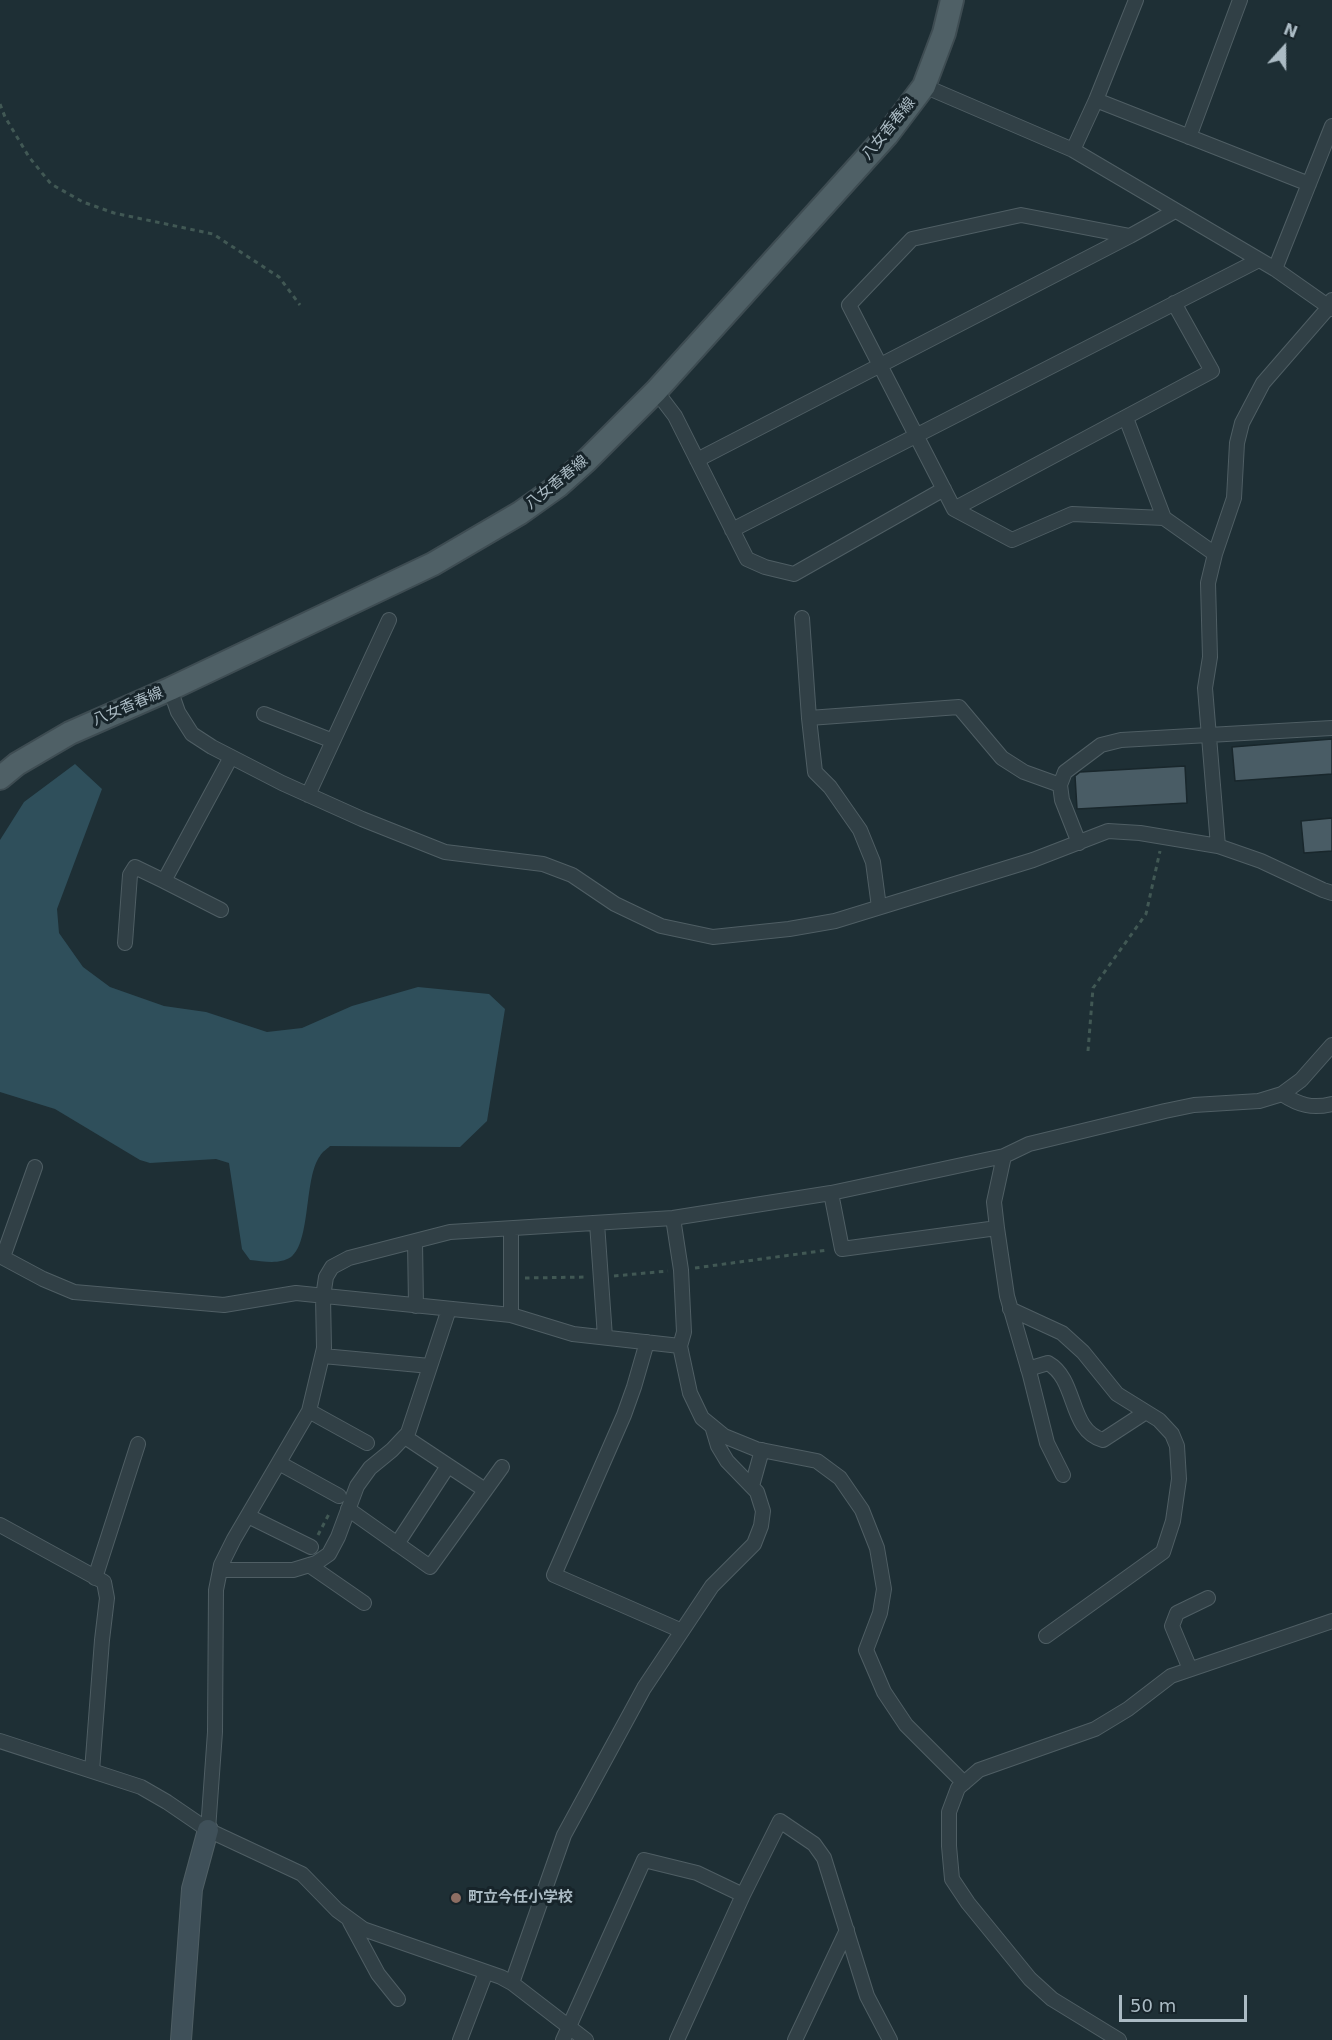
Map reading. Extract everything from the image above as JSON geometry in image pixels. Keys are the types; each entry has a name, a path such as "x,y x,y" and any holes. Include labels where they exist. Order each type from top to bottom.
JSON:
{"main road":[{"name":"八女香春線","path":"0,778 17,764 70,733 170,689 433,564 520,513 558,486 656,391 887,135 924,86 944,33 952,0"}],"street":[{"path":"1073,150 1096,100 1136,0"},
{"path":"1189,137 1240,0"},
{"path":"924,86 1073,150 1275,269 1331,305 1263,382 1246,413 1238,443 1234,498 1208,583 1210,649 1205,688 1218,846"},
{"path":"1096,100 1309,184"},
{"path":"1275,269 1332,126"},
{"path":"697,460 882,366 1175,211"},
{"path":"1130,236 1021,215 912,239 849,305 954,509 1012,540 1072,514 1164,518 1215,554"},
{"path":"732,530 1259,260"},
{"path":"954,509 1212,371 1174,303"},
{"path":"656,391 675,416 747,559 765,567 794,574 944,489"},
{"path":"1126,418 1164,518"},
{"path":"801,618 815,772 830,787 860,830 873,862 879,907"},
{"path":"308,795 389,620"},
{"path":"170,689 178,712 192,734 231,757 308,795 445,852 543,864 572,876 615,904 662,926 713,937 789,929 835,921 975,879 1108,831 1218,846 1261,861 1332,892"},
{"path":"809,718 959,707 1002,758 1024,772 1060,785"},
{"path":"264,714 333,741"},
{"path":"1078,843 1062,800 1060,785 1065,772 1101,745 1120,740 1332,728"},
{"path":"164,881 231,757"},
{"path":"125,943 130,875 135,867 221,910"},
{"path":"181,2040 192,1889 208,1830 215,1732 216,1590 220,1570 234,1539 309,1411 323,1356 323,1297 326,1277 332,1267 349,1258 450,1232 673,1218 831,1193 1004,1156 1029,1144 1165,1111 1194,1105 1259,1101 1282,1094 1301,1080 1332,1045"},
{"path":"1282,1094 1297,1104 1311,1107 1332,1104"},
{"path":"1004,1156 994,1202 1007,1296 1047,1443 1063,1474"},
{"path":"35,1167 1,1257 74,1292 224,1305 296,1293 511,1315 573,1334 680,1346"},
{"path":"831,1193 842,1249 997,1228"},
{"path":"673,1218 681,1270 684,1332 680,1346 690,1393 702,1418 724,1436 762,1450 817,1461 840,1478 862,1510 877,1548 884,1589 880,1613 866,1650 884,1692 906,1725 964,1783"},
{"path":"597,1223 605,1337"},
{"path":"511,1229 511,1315"},
{"path":"415,1241 416,1306"},
{"path":"220,1570 293,1570 309,1565 328,1554 338,1537 357,1486 370,1468 408,1433 449,1309"},
{"path":"1010,1309 1062,1333 1083,1352 1117,1394 1159,1420 1172,1434 1177,1446 1178,1490 1173,1521 1163,1552 1046,1636"},
{"path":"647,1342 624,1415 554,1575 682,1630"},
{"path":"323,1356 430,1366"},
{"path":"1028,1369 1048,1363 1057,1368 1066,1382 1077,1415 1094,1438 1103,1440 1146,1412"},
{"path":"309,1411 367,1443"},
{"path":"512,1983 564,1835 644,1688 712,1586 754,1544 761,1526 763,1511 757,1492 727,1461 718,1446 712,1426"},
{"path":"405,1437 485,1490"},
{"path":"96,1578 138,1443"},
{"path":"752,1486 762,1450"},
{"path":"279,1463 339,1496"},
{"path":"398,1544 448,1466"},
{"path":"348,1509 430,1567 502,1467"},
{"path":"248,1516 311,1547"},
{"path":"0,1525 104,1582 107,1598 93,1771"},
{"path":"309,1565 364,1603"},
{"path":"1190,1669 1172,1626 1177,1613 1208,1598"},
{"path":"1119,2040 1052,1999 1030,1979 968,1903 952,1879 949,1812 958,1788 979,1770 1095,1729 1128,1709 1171,1676 1332,1622"},
{"path":"0,1741 141,1787 208,1830 302,1874 349,1920 363,1929 512,1983 566,2034 586,2040"},
{"path":"677,2040 743,1895 780,1821 814,1844 824,1858 867,1996 890,2040"},
{"path":"566,2034 644,1860 697,1873 743,1895"},
{"path":"349,1920 378,1974 398,1999"},
{"path":"795,2040 847,1930"},
{"path":"460,2040 486,1972"}],"path":[{"path":"0,104 5,117 29,157 51,184 83,202 114,213 213,234 279,277 300,305"},
{"path":"1088,1051 1093,988 1146,914 1163,837"}],"water":[{"path":"75,764 102,789 57,909 59,933 83,967 110,987 164,1006 206,1012 267,1032 302,1028 352,1006 418,987 489,994 505,1009 487,1121 460,1147 330,1146 315,1166 302,1238 297,1249 291,1257 276,1262 266,1262 250,1260 242,1249 229,1163 216,1159 150,1163 140,1160 55,1109 0,1092 0,840 24,802"}],"building":[{"path":"1332,739 1332,774 1235,781 1232,747"},
{"path":"1185,766 1187,803 1077,809 1075,776 1080,772"},
{"path":"1332,818 1332,851 1304,853 1301,821"}],"place":[{"name":"町立今任小学校","path":"456,1898"}]}
